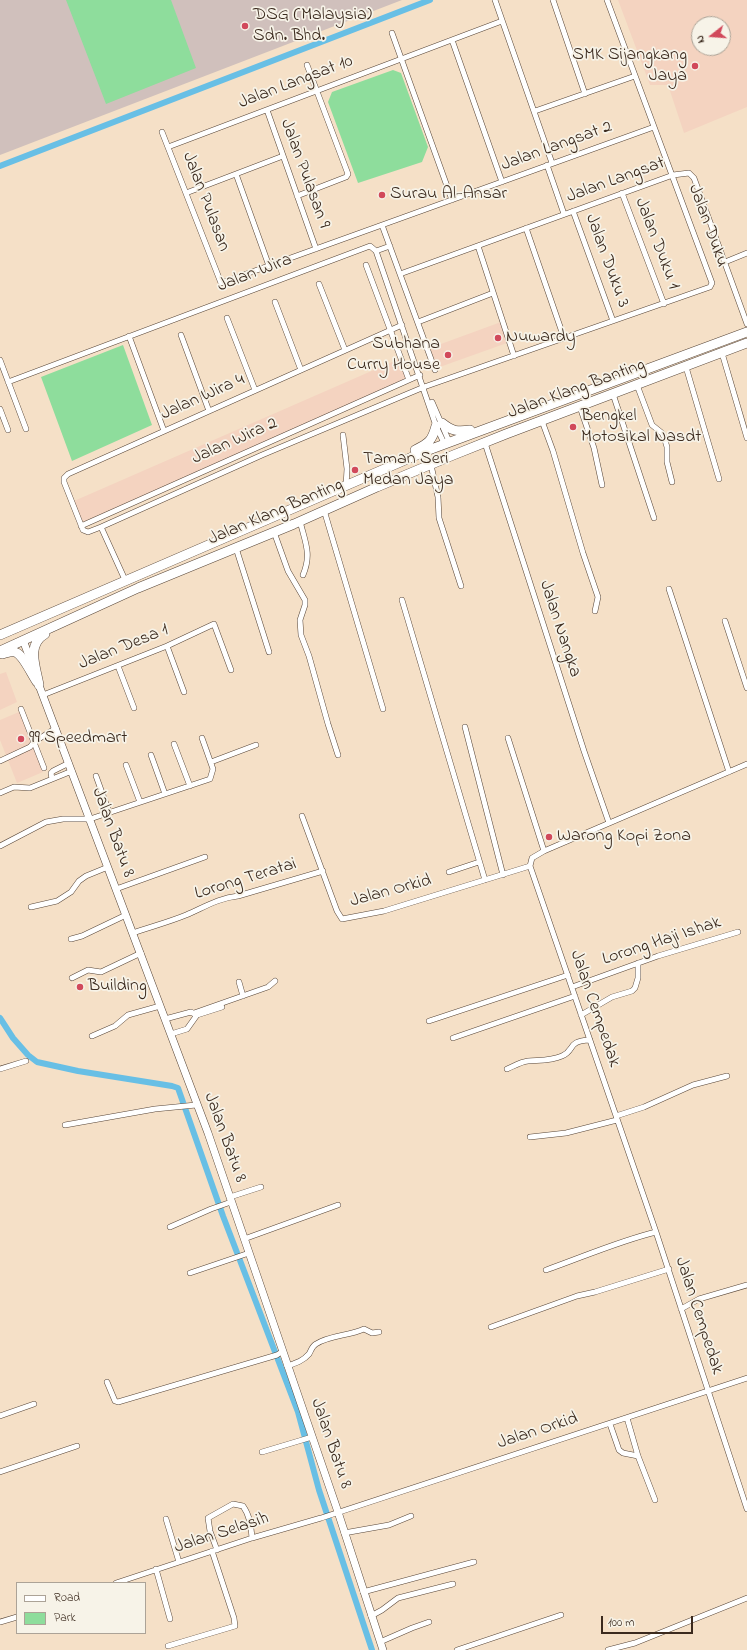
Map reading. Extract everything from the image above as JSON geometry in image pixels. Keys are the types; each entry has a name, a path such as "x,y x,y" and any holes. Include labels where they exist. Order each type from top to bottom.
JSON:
{"highway":[{"name":"Jalan Klang Banting","path":"0,635 446,443 747,332"},
{"name":"Jalan Klang Banting","path":"0,651 138,588 274,532 432,464 506,434 542,422 747,343"},
{"path":"361,479 392,460 428,443 433,439 439,425 459,432 518,416"},
{"path":"377,487 441,454 446,443 450,447 456,448 506,434"},
{"path":"0,641 10,636 17,636 23,640 26,632 32,626 74,607 94,594"},
{"path":"39,685 33,651 33,647 38,639 103,604"},
{"path":"0,655 8,652 17,652 39,685"}],"street":[{"path":"495,0 535,111 564,214"},
{"path":"553,0 585,94"},
{"name":"Jalan Duku","path":"607,0 712,283 710,287 664,304"},
{"name":"Jalan Langsat 10","path":"168,147 502,21"},
{"path":"392,34 452,200"},
{"path":"452,40 502,182"},
{"path":"297,196 346,177 348,174 307,65"},
{"path":"535,111 635,76"},
{"name":"Jalan Pulasan 9","path":"267,110 316,249"},
{"name":"Jalan Langsat 2","path":"221,283 654,127"},
{"name":"Jalan Pulasan","path":"162,132 221,283"},
{"path":"186,193 283,156"},
{"name":"Jalan Langsat","path":"400,274 622,193 673,175 686,173 692,174 747,324"},
{"path":"236,174 269,266"},
{"name":"Jalan Duku 1","path":"622,193 664,304"},
{"name":"Jalan Duku 3","path":"572,211 613,321"},
{"path":"382,225 435,370"},
{"path":"526,228 564,338"},
{"name":"Jalan Wira","path":"8,382 370,246 376,251"},
{"path":"390,246 376,251 439,425 443,441 446,443"},
{"path":"478,246 514,356"},
{"path":"725,262 747,253"},
{"path":"366,265 409,380"},
{"path":"319,284 345,350"},
{"path":"418,322 493,294"},
{"path":"275,302 301,370"},
{"path":"81,526 83,530 88,532 262,455 424,387 664,304"},
{"path":"227,318 255,390"},
{"name":"Jalan Wira 4","path":"81,526 64,482 66,476 402,325"},
{"path":"180,335 209,411"},
{"path":"129,336 164,431"},
{"path":"722,353 747,438"},
{"path":"0,360 26,429"},
{"path":"686,367 719,479"},
{"name":"Jalan Wira 2","path":"81,526 420,375"},
{"path":"637,385 652,425 662,433 664,438 667,447 667,462 672,482"},
{"path":"614,394 654,518"},
{"path":"580,407 594,448 602,485"},
{"path":"1,412 8,430"},
{"path":"542,422 553,451 598,598 595,611"},
{"path":"343,435 347,469 346,486"},
{"name":"Jalan Nangka","path":"485,443 581,744 609,823"},
{"path":"432,464 438,497 439,518 461,586"},
{"path":"324,510 383,709"},
{"path":"300,521 308,554 307,564 302,575"},
{"path":"101,527 126,582"},
{"path":"274,532 288,571 305,600 305,605 300,620 301,635 309,656 338,755"},
{"path":"236,548 268,652"},
{"path":"669,589 728,772"},
{"path":"402,600 484,880"},
{"path":"725,621 747,688"},
{"name":"Jalan Desa 1","path":"43,695 167,646 214,624 231,670"},
{"name":"Jalan Batu 8","path":"23,640 171,1034 193,1106 244,1239 245,1254 280,1353 287,1366 309,1438 335,1513 344,1533 383,1650"},
{"path":"167,646 184,692"},
{"path":"118,666 134,708"},
{"path":"21,709 44,768"},
{"path":"465,727 503,875"},
{"path":"0,761 30,747 34,742 56,728"},
{"path":"0,846 46,822 63,819 90,819 210,779 213,769 202,738"},
{"path":"508,738 544,851"},
{"path":"174,744 190,786"},
{"path":"211,762 256,745"},
{"path":"151,755 165,794"},
{"path":"52,779 52,771 70,763"},
{"path":"530,866 532,858 544,851 747,764"},
{"path":"126,765 140,802"},
{"path":"0,793 14,787 30,788 72,771"},
{"path":"96,776 109,812"},
{"name":"Jalan Orkid","path":"302,816 337,911 340,917 345,919 384,911 530,866"},
{"path":"116,889 205,857"},
{"path":"449,872 479,862"},
{"name":"Jalan Cempedak","path":"530,866 656,1232 747,1509"},
{"path":"31,907 57,901 71,892 86,876 108,867"},
{"name":"Lorong Teratai","path":"133,933 185,916 215,901 323,871"},
{"path":"71,939 82,936 126,915"},
{"name":"Lorong Haji Ishak","path":"572,987 638,963 738,932"},
{"path":"72,978 88,970 101,972 140,953"},
{"path":"581,1015 612,997 632,991 635,988 638,978 638,963"},
{"path":"429,1021 568,975"},
{"path":"171,1034 187,1029 195,1014 268,987 275,981"},
{"path":"238,982 243,996"},
{"path":"453,1038 575,996"},
{"path":"92,1036 115,1026 128,1015 160,1006"},
{"path":"165,1019 186,1013 195,1014 222,1007"},
{"path":"507,1069 520,1063 548,1060 562,1056 574,1043 590,1040"},
{"path":"0,1069 26,1061"},
{"path":"530,1137 566,1133 617,1118 693,1085 727,1076"},
{"path":"65,1125 112,1118 130,1113 193,1106"},
{"path":"170,1227 262,1187"},
{"path":"244,1239 338,1205"},
{"path":"546,1270 596,1253 627,1240 656,1232"},
{"path":"190,1273 245,1254"},
{"path":"491,1327 576,1296 602,1290 668,1269"},
{"path":"681,1309 699,1299 747,1285"},
{"path":"287,1366 300,1362 305,1358 315,1344 324,1340 364,1329 372,1333 378,1332"},
{"path":"107,1382 112,1397 118,1402 280,1353"},
{"name":"Jalan Orkid","path":"335,1513 747,1378"},
{"path":"0,1416 34,1404"},
{"path":"627,1418 638,1456 655,1500"},
{"path":"610,1424 619,1450 623,1453 638,1456"},
{"path":"262,1452 309,1438"},
{"path":"0,1472 76,1446"},
{"path":"168,1646 235,1626 210,1531 208,1518 233,1504 243,1506 252,1524 252,1538"},
{"name":"Jalan Selasih","path":"119,1582 252,1538 335,1513"},
{"path":"344,1533 389,1524 411,1516"},
{"path":"166,1519 178,1562"},
{"path":"364,1592 474,1562"},
{"path":"156,1569 170,1619"},
{"path":"371,1616 398,1598 453,1584"},
{"path":"608,1650 635,1643 747,1598"},
{"path":"457,1650 561,1615"},
{"path":"0,1622 16,1616"},
{"path":"380,1642 428,1622"}],"shaded area":[{"path":"0,0 402,0 0,155"},
{"name":"SMK Sijangkang Jaya","path":"618,0 747,0 747,107 684,133 668,85 650,85"},
{"path":"501,322 507,343 437,368 430,348"},
{"path":"399,359 406,379 83,523 74,501"},
{"path":"6,672 17,702 0,710 0,674"},
{"path":"19,712 43,772 17,783 0,740 0,720"}],"green space":[{"path":"66,0 171,0 196,68 106,104"},
{"path":"393,70 401,73 428,147 422,162 358,183 328,102 332,92"},
{"path":"123,345 152,425 72,461 41,377"}],"waterway":[{"path":"0,166 430,0"},
{"path":"0,1018 13,1038 28,1055 37,1062 78,1071 178,1088 223,1216 298,1412 319,1490 372,1650"}],"place":[{"name":"DSG (Malaysia) Sdn. Bhd.","path":"245,26"},
{"name":"SMK Sijangkang Jaya","path":"695,66"},
{"name":"Surau Al-Ansar","path":"382,195"},
{"name":"Nuwardy","path":"498,338"},
{"name":"Subhana Curry House","path":"448,355"},
{"name":"Bengkel Motosikal Nasdt","path":"573,427"},
{"name":"Taman Seri Medan Jaya","path":"355,470"},
{"name":"99 Speedmart","path":"21,739"},
{"name":"Warong Kopi Zona","path":"549,837"},
{"name":"Building","path":"80,987"}]}
